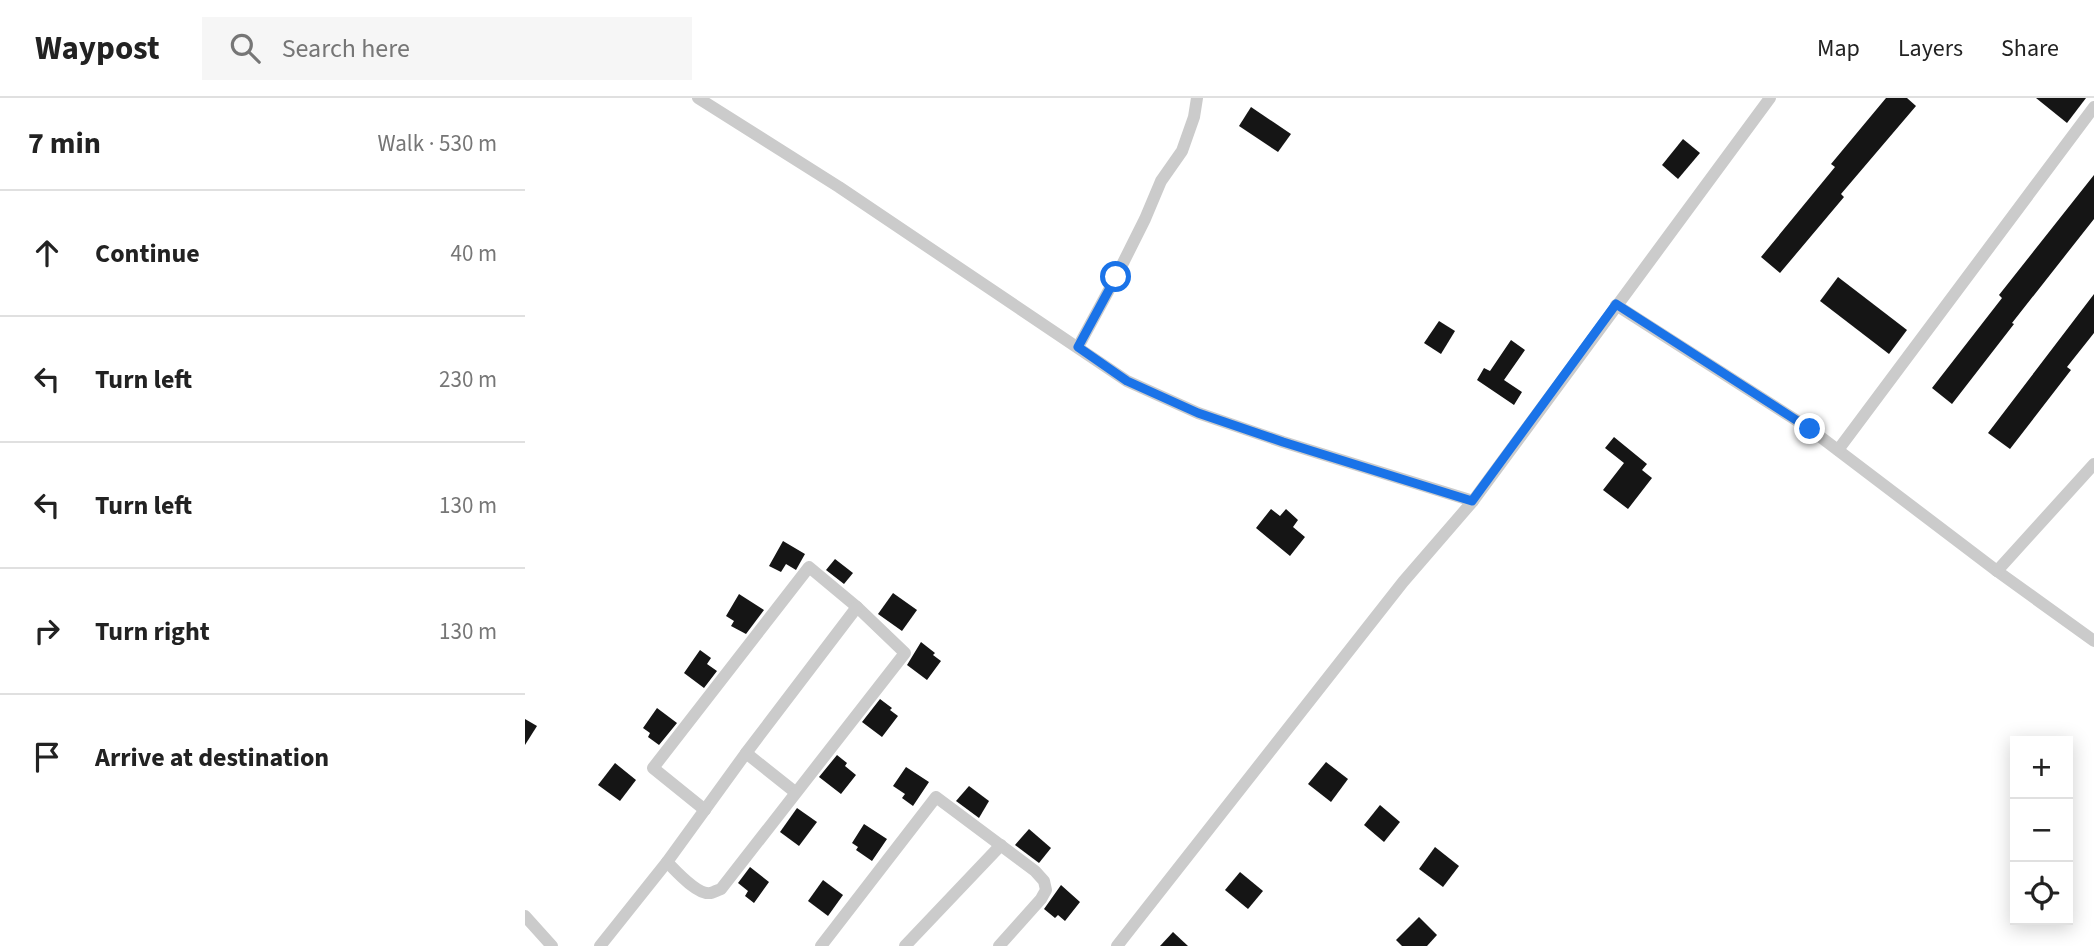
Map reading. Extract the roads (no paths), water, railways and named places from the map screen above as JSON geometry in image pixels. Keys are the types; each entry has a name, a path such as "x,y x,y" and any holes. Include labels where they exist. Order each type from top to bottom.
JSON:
{"street":[{"path":"698,98 839,187 1127,381 1198,413 1472,501"},
{"path":"1078,347 1116,277 1161,181 1182,151 1194,117 1197,98"},
{"path":"1117,946 1403,582 1472,501 1770,98"},
{"path":"1838,450 2094,107"},
{"path":"1616,304 1810,429 2094,641"},
{"path":"1997,571 2094,464"},
{"path":"667,862 703,892 711,894 720,889 905,653 857,607 809,567 653,768 705,810"},
{"path":"600,946 667,862 745,753 857,607"},
{"path":"745,753 795,792"},
{"path":"821,946 936,797 1035,871 1044,881 1046,890 1041,899 999,946"},
{"path":"905,946 1001,845"},
{"path":"525,916 552,946"}]}
